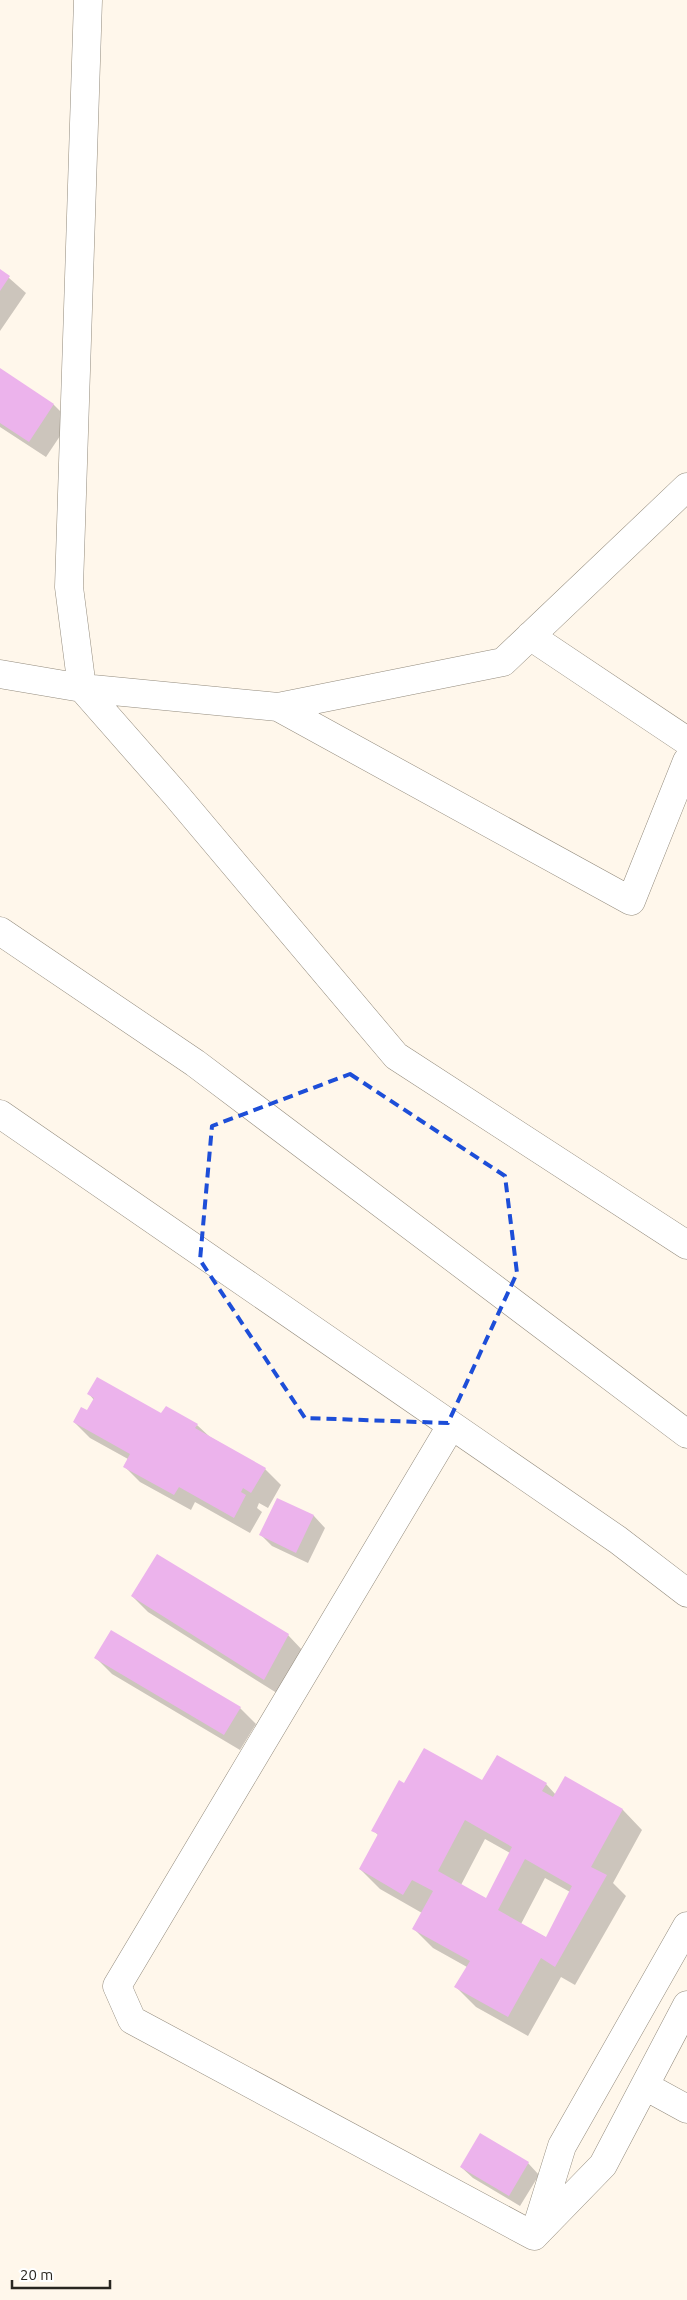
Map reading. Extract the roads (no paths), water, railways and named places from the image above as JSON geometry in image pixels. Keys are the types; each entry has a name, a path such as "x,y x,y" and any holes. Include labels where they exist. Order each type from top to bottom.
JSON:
{"lane":[{"path":"88,0 68,586 82,688 182,802 396,1056 687,1245"},
{"path":"0,674 82,688 278,707 503,662 687,487"},
{"path":"530,636 687,741"},
{"path":"278,707 631,901 687,760"},
{"path":"0,932 195,1063 687,1434"},
{"path":"0,1114 618,1540 687,1593"},
{"path":"451,1426 117,1986 132,2020 534,2236"},
{"path":"534,2236 562,2146 687,1926"},
{"path":"534,2236 603,2165 687,2005"},
{"path":"645,2086 687,2109"}]}
